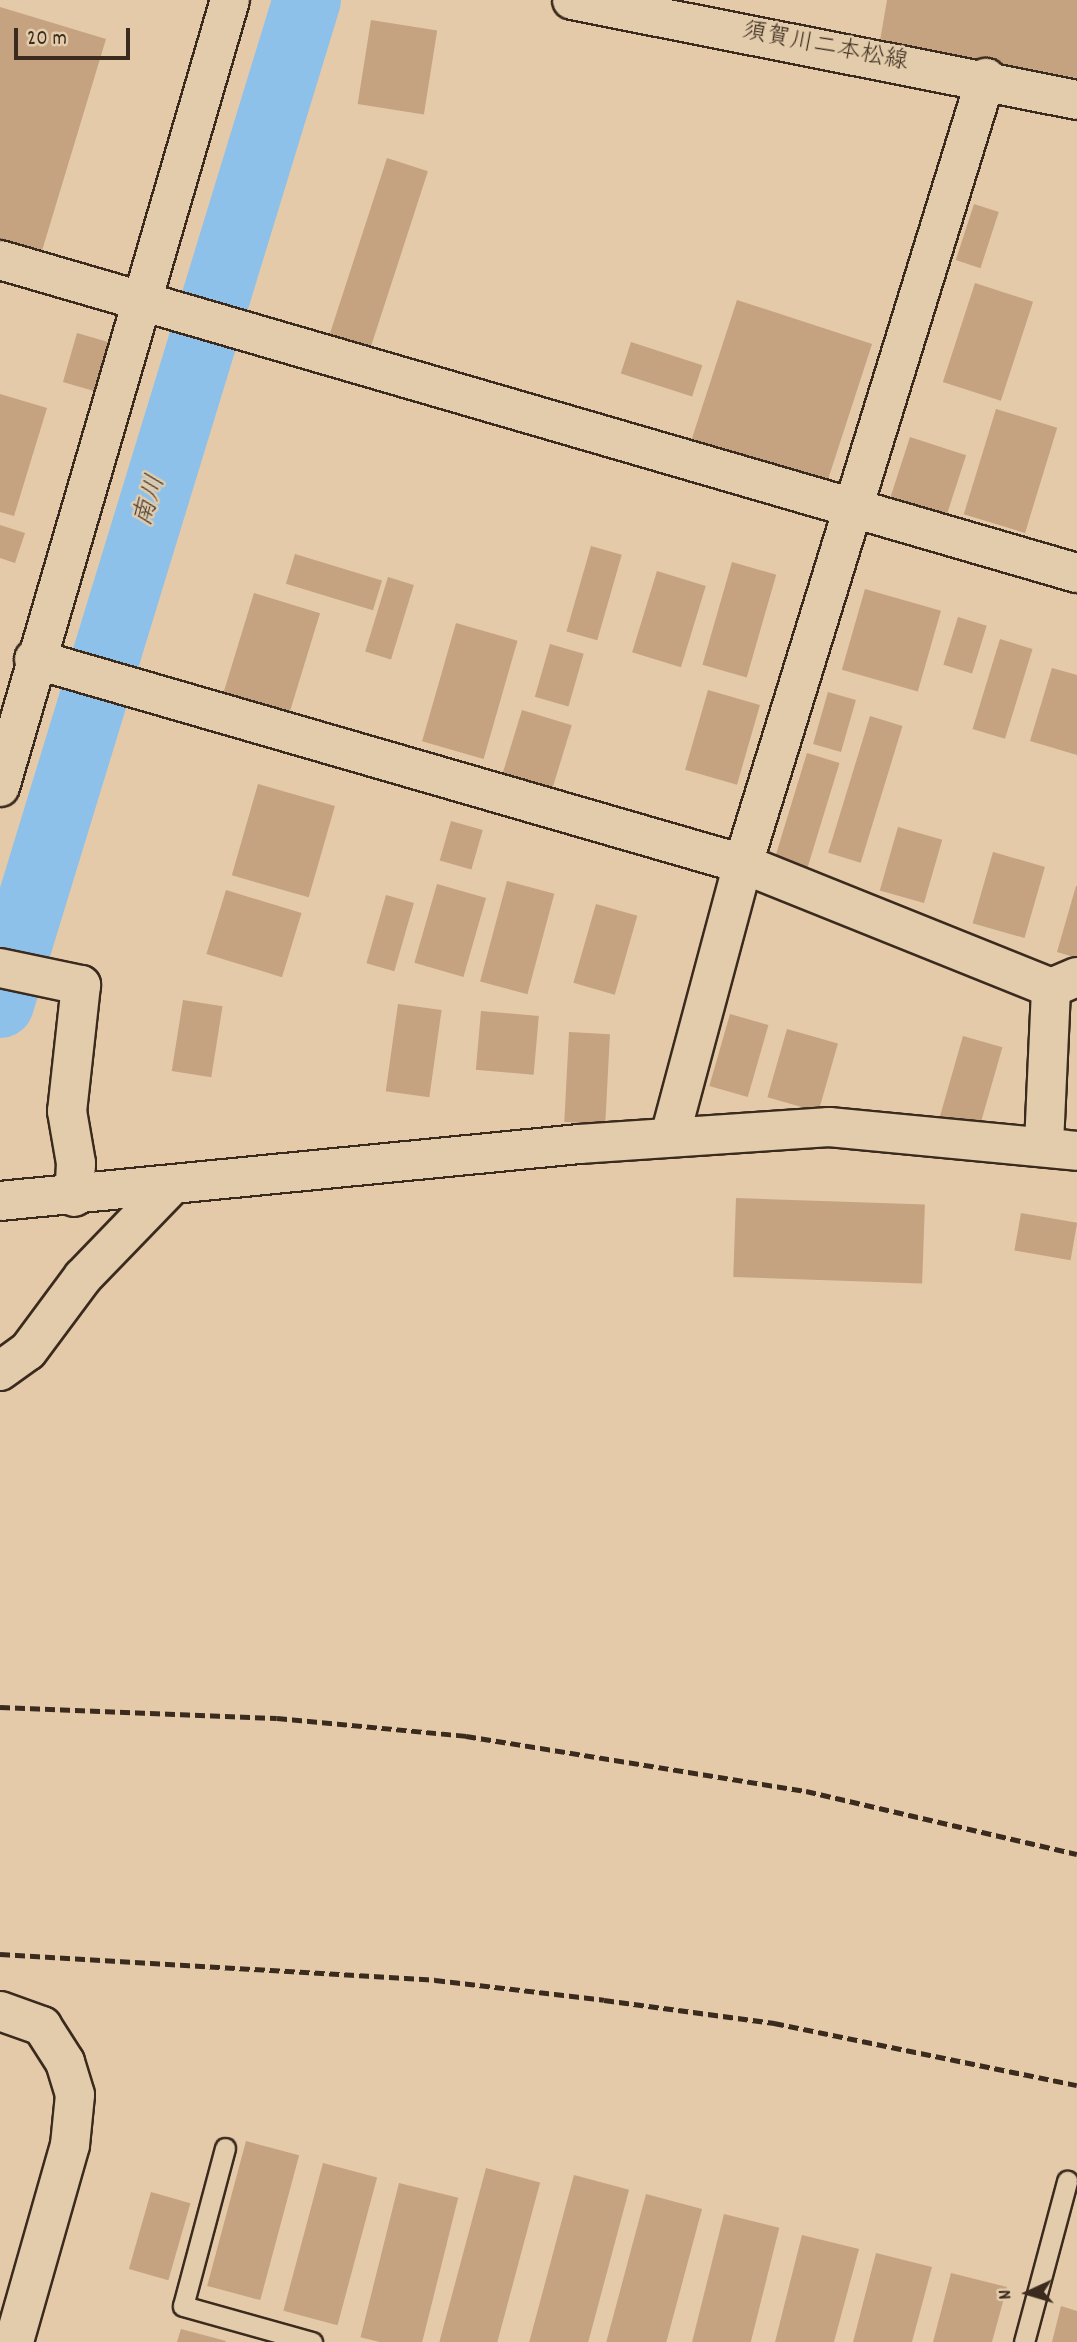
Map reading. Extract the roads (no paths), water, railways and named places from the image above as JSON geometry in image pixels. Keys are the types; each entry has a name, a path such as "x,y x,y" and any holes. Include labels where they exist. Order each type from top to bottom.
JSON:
{"street":[{"path":"0,787 44,662 154,309 230,0"},
{"name":"須賀川二本松線","path":"572,0 986,78 1077,100"},
{"path":"670,1136 743,864 986,78"},
{"path":"0,260 154,309 856,505 1077,573"},
{"path":"0,1201 74,1198 168,1189 670,1136 829,1127 1060,1147 1064,982 743,864 44,662"},
{"path":"0,968 82,985 66,1111 76,1163 74,1198"},
{"path":"0,1371 28,1351 83,1277 168,1189"},
{"path":"0,2011 41,2026 65,2062 75,2095 70,2145 14,2342"}],"lane":[{"path":"225,2148 183,2306 312,2342"},
{"path":"1024,2342 1067,2181"}],"waterway":[{"name":"南川","path":"0,1004 307,0"}],"railway":[{"path":"0,1707 277,1718 466,1736 806,1791 1077,1854"},
{"path":"0,1954 435,1980 604,2000 774,2023 1077,2085"}]}
